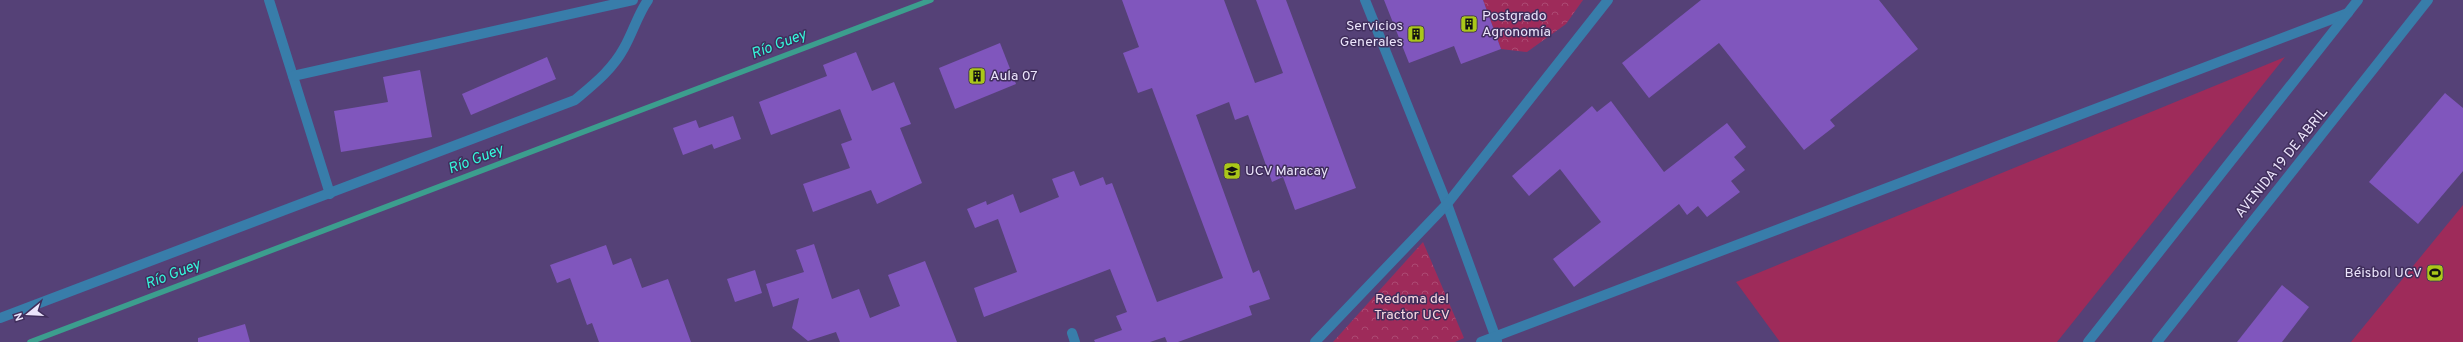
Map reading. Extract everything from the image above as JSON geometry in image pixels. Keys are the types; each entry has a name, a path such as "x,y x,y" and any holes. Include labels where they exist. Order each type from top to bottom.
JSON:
{"lane":[{"path":"269,0 330,194"},
{"path":"293,76 633,0"},
{"path":"0,318 575,100 608,72 624,48 642,8 648,0"},
{"path":"1365,0 1447,204 1496,339"},
{"path":"1315,342 1447,204 1608,0"},
{"path":"2088,342 2358,0"},
{"name":"AVENIDA 19 DE ABRIL","path":"2157,342 2428,0"},
{"path":"1481,342 1496,339 2348,13"}],"shaded area":[{"name":"UCV Maracay","path":"0,0 2463,0 2463,342 0,342"}],"green space":[{"path":"1483,0 1583,0 1566,24 1527,52 1501,49"},
{"path":"2285,57 2057,342 1780,342 1736,282"},
{"name":"Béisbol UCV","path":"2463,205 2463,342 2351,342"},
{"name":"Redoma del Tractor UCV","path":"1423,242 1464,338 1455,342 1333,342"}],"building":[{"path":"1122,0 1224,0 1255,83 1283,73 1256,0 1286,0 1356,188 1295,210 1283,177 1272,182 1248,115 1235,120 1229,102 1196,115 1253,273 1259,270 1270,299 1249,306 1252,315 1178,342 1167,342 1165,337 1150,342 1095,342 1094,340 1122,330 1116,316 1127,312 1110,269 984,317 974,288 1017,272 998,219 975,228 967,209 986,201 987,205 1013,194 1020,213 1059,197 1052,179 1074,171 1080,186 1103,177 1106,185 1112,183 1157,302 1223,278 1152,88 1138,93 1123,53 1139,47"},
{"path":"1384,0 1483,0 1501,49 1461,64 1454,46 1409,63"},
{"path":"1701,0 1879,0 1918,49 1830,120 1835,126 1804,150 1719,43 1649,98 1622,63"},
{"name":"Aula 07","path":"1000,43 1016,84 955,109 939,68"},
{"path":"856,52 872,91 894,82 911,124 900,128 922,183 877,204 871,190 813,212 803,184 850,168 841,144 852,140 840,109 771,135 759,102 827,76 823,65"},
{"path":"547,57 556,79 471,115 462,94"},
{"path":"420,70 432,137 341,152 334,111 388,102 383,77"},
{"path":"2445,93 2463,108 2463,171 2418,224 2369,182"},
{"path":"1611,101 1664,172 1727,123 1746,147 1734,157 1745,170 1731,181 1740,192 1707,217 1698,206 1687,215 1679,204 1574,287 1553,259 1601,222 1560,169 1529,196 1512,176 1592,106 1597,112"},
{"path":"733,116 741,139 714,149 712,144 683,155 673,128 696,120 699,128"},
{"path":"814,244 832,299 859,289 870,318 900,306 888,275 925,261 957,342 840,342 836,332 808,341 792,328 799,298 773,307 766,284 804,272 796,250"},
{"path":"606,245 613,265 631,258 642,288 668,279 691,342 599,342 592,323 587,325 570,278 557,283 550,265"},
{"path":"755,270 762,293 735,302 727,279"},
{"path":"2282,285 2309,307 2282,342 2237,342"},
{"path":"245,324 250,342 198,342 198,338"}],"waterway":[{"name":"Río Guey","path":"30,342 931,0"}],"place":[{"name":"Postgrado Agronomía","path":"1469,24"},
{"name":"Servicios Generales","path":"1416,34"},
{"name":"Aula 07","path":"977,76"},
{"name":"UCV Maracay","path":"1232,171"},
{"name":"Béisbol UCV","path":"2435,273"}]}
